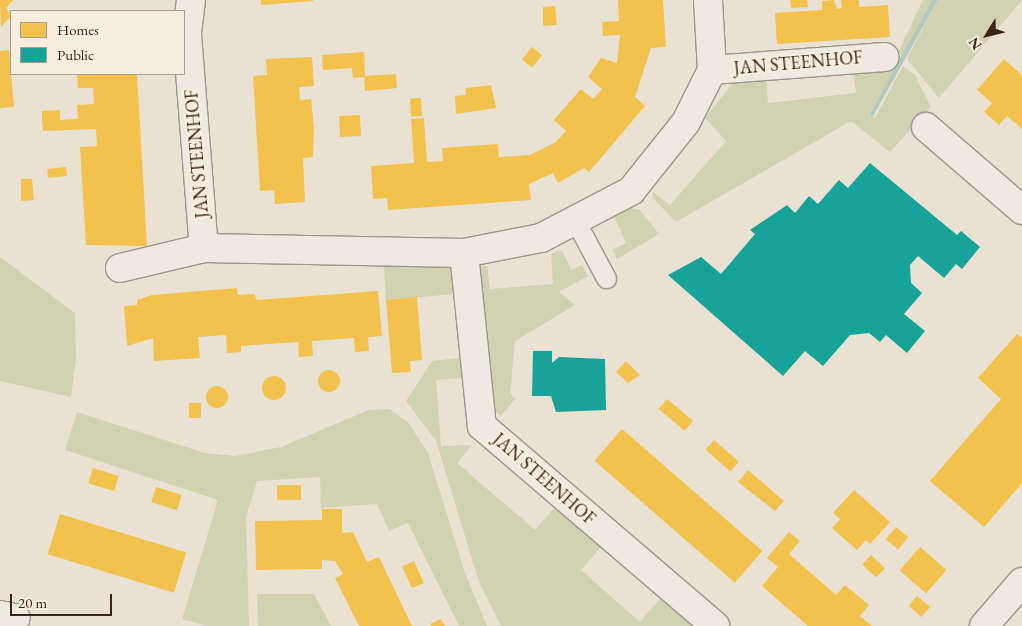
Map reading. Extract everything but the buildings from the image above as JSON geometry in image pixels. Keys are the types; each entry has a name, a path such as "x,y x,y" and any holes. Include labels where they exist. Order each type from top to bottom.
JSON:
{"street":[{"name":"JAN STEENHOF","path":"190,0 187,34 204,248"},
{"name":"JAN STEENHOF","path":"120,268 204,248 464,253 541,238 631,191 686,122 712,70 708,0"},
{"name":"JAN STEENHOF","path":"712,70 885,57"},
{"path":"926,127 1022,210"},
{"name":"JAN STEENHOF","path":"464,253 482,426 715,626"},
{"path":"984,626 1022,582"}],"lane":[{"path":"575,220 606,278"}],"shaded area":[{"path":"923,0 932,0 902,56 898,52"},
{"path":"932,0 938,0 872,118 870,114"},
{"path":"938,0 1022,0 939,98 907,59"},
{"path":"898,64 870,114 875,118 903,66 914,74 931,107 890,152 851,121 676,222 653,198 653,192 670,205 726,141 705,118 736,79 766,77 768,103 856,93 853,72"},
{"path":"631,208 640,210 659,234 617,259 612,250 626,243 614,216"},
{"path":"562,250 571,270 582,265 588,276 559,292 575,305 515,341 510,393 515,399 501,416 491,407 481,267 487,266 490,289 553,284 551,254"},
{"path":"0,257 75,313 76,360 71,397 0,381"},
{"path":"397,260 453,268 456,294 386,300 384,265"},
{"path":"460,358 462,378 436,380 441,446 472,445 457,463 535,530 555,507 601,547 581,570 640,622 660,599 693,626 501,626 479,582 436,441 406,401 432,361"},
{"path":"389,409 408,422 428,453 465,573 487,626 459,626 408,523 389,531 377,504 321,508 320,477 257,481 246,517 249,626 208,626 182,619 218,500 65,450 77,412 205,453 235,456 281,447 369,410"},
{"path":"257,594 314,594 331,626 258,626"}]}
